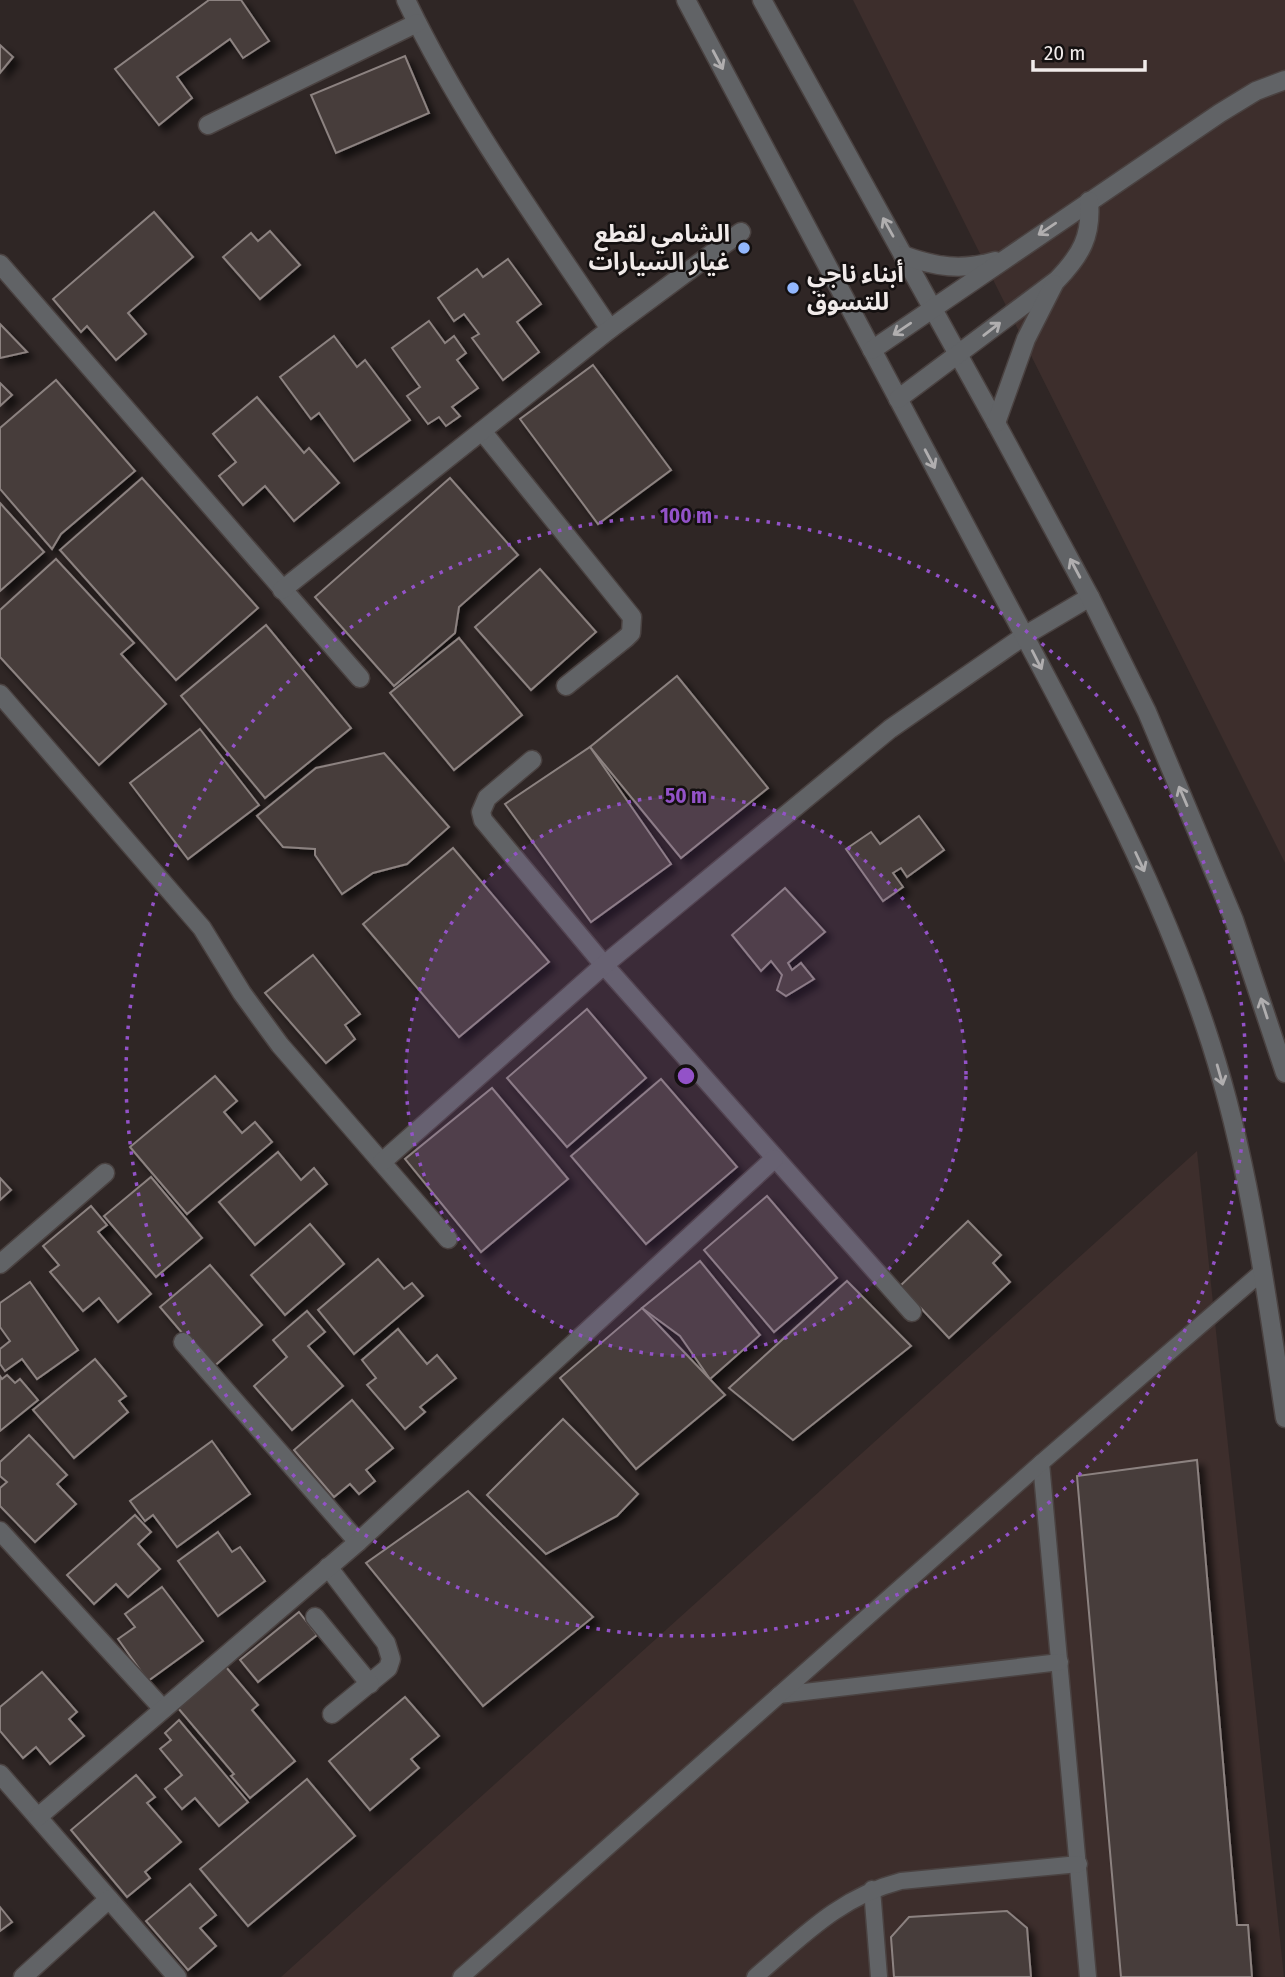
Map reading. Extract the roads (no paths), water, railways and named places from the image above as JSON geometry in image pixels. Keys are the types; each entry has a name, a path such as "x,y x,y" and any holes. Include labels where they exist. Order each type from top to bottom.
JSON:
{"street":[{"path":"405,0 487,147 610,329"},
{"path":"685,0 1125,830 1186,972 1232,1119 1263,1270 1285,1418"},
{"path":"762,0 996,423 1090,597 1147,712 1234,920 1285,1073"},
{"path":"208,125 417,23"},
{"path":"872,350 1220,113 1256,91 1285,80"},
{"path":"898,399 1056,280 1079,257 1089,236 1089,201"},
{"path":"282,590 610,329 741,232"},
{"path":"903,255 928,264 954,268 980,266 1005,258"},
{"path":"0,264 360,678"},
{"path":"996,423 1026,339 1056,280"},
{"path":"482,431 632,618 631,632 566,686"},
{"path":"382,1163 604,965 890,729 1024,636 1090,597"},
{"path":"0,694 202,928 260,1020 449,1239"},
{"path":"533,760 487,798 481,812 483,820 604,965 912,1312"},
{"path":"38,1816 358,1542 774,1158"},
{"path":"0,1264 104,1173"},
{"path":"183,1342 358,1542"},
{"path":"0,1531 163,1709"},
{"path":"328,1567 391,1651 388,1668 332,1714"},
{"path":"315,1617 370,1684"},
{"path":"0,1774 177,1977"},
{"path":"23,1977 109,1899"}],"lane":[{"path":"461,1977 1263,1270"},
{"path":"1041,1463 1088,1977"},
{"path":"779,1695 1060,1662"},
{"path":"755,1977 835,1910 872,1889 901,1881 1079,1864"},
{"path":"872,1889 879,1977"}],"place":[{"name":"الشامي لقطع غيار السيارات","path":"744,248"},
{"name":"أبناء ناجي للتسوق","path":"793,288"}]}
